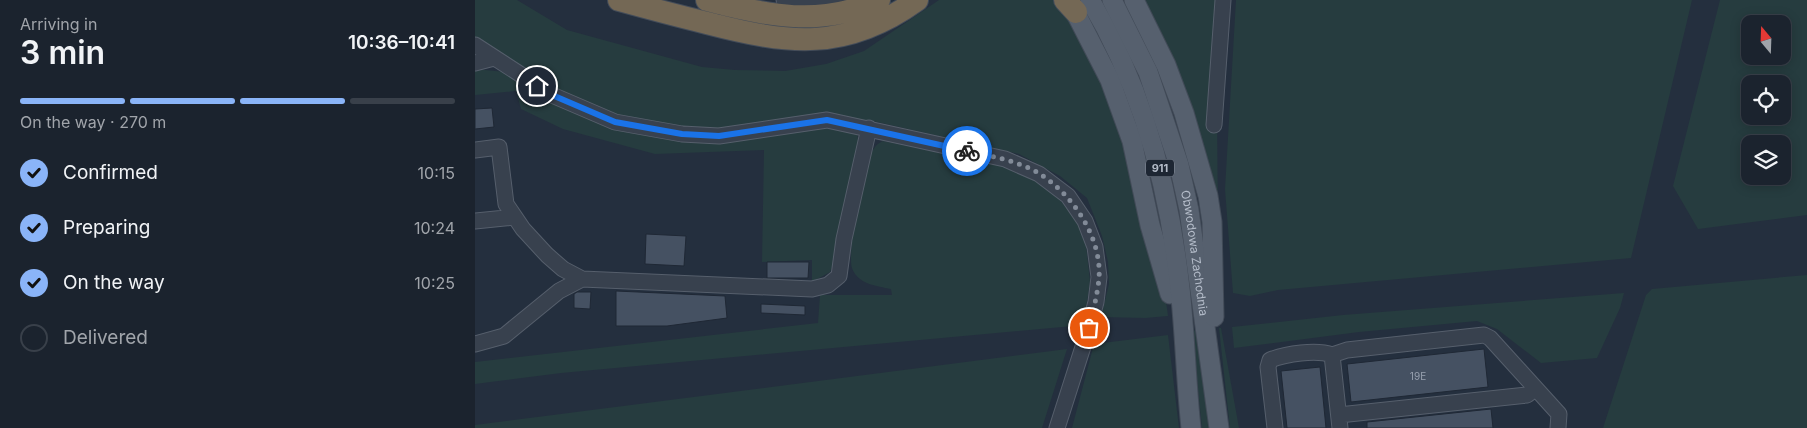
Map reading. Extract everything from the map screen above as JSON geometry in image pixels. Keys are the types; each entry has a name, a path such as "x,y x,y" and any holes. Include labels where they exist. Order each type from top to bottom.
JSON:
{"highway":[{"path":"619,0 741,31 804,40 837,37 861,30 884,20 917,0"},
{"path":"707,0 761,14 789,18 824,16 853,3 879,0"}],"main road":[{"name":"Obwodowa Zachodnia","path":"1112,0 1148,72 1179,165 1191,226 1220,428"},
{"path":"1134,0 1166,65 1184,113 1208,196 1212,222 1212,272 1220,428"},
{"path":"1075,3 1109,80 1132,141 1150,225 1162,261 1184,348 1191,428"}],"street":[{"path":"784,0 853,3"},
{"path":"1214,125 1223,0"},
{"path":"475,44 552,95 615,122 699,136 749,132 827,120 1005,159 1039,174 1068,196 1085,221 1095,246 1099,277 1096,302 1057,428"},
{"path":"475,63 494,58"},
{"path":"475,150 499,147 506,204 547,255 563,268 582,279 812,289 828,285 839,276 844,239 869,128"},
{"path":"475,221 515,217"},
{"path":"475,344 505,336 559,291 582,279"},
{"path":"1275,428 1268,367 1270,360 1279,357 1324,352 1332,355 1347,350 1484,335 1490,338 1559,414 1558,428"},
{"path":"1332,355 1339,422 1527,395 1535,388"}],"green space":[{"path":"475,0 517,0 567,30 702,67 785,71 826,64 864,51 939,0 1058,0 1094,64 1124,140 1165,294 1168,316 1145,318 1101,317 1109,284 1108,262 1102,236 1087,198 1060,176 1019,154 877,122 841,117 723,130 684,128 634,121 594,107 535,78 475,38"},
{"path":"1144,0 1216,0 1218,224 1189,109 1180,81 1158,26"},
{"path":"1236,0 1692,0 1631,258 1278,290 1250,296 1233,293 1225,189"},
{"path":"1720,0 1807,0 1807,215 1698,229 1673,186"},
{"path":"475,69 505,72 662,136 825,125 857,133 859,146 835,259 830,272 812,282 812,260 762,262 764,150 655,154 563,129 521,109 516,91 475,95"},
{"path":"883,141 1008,167 1039,181 1063,203 1078,225 1086,245 1090,281 1084,325 561,373 475,384 475,362 818,323 820,295 892,295 891,289 868,283 858,278 852,268 851,260 856,213 866,166 873,150"},
{"path":"1807,275 1807,428 1603,428 1646,295 1652,289"},
{"path":"1624,293 1620,308 1597,358 1541,363 1497,329 1477,321 1359,332 1234,348 1232,327 1343,315"},
{"path":"1219,328 1221,328 1239,428 1230,428"},
{"path":"1198,330 1209,428 1202,428 1192,331"},
{"path":"1168,335 1179,428 1072,428 1094,344"},
{"path":"1067,349 1042,428 475,428 475,425"}],"building":[{"path":"492,108 494,127 475,129 475,109"},
{"path":"646,234 686,236 684,266 645,264"},
{"path":"767,262 809,262 808,278 767,278"},
{"path":"616,291 725,296 727,318 667,326 616,326"},
{"path":"577,292 591,292 590,309 574,308 574,294"},
{"path":"761,304 805,306 805,315 761,313"},
{"path":"1484,349 1488,387 1351,402 1347,364"},
{"path":"1320,367 1326,428 1287,428 1281,371"},
{"path":"1491,409 1493,428 1367,428 1367,422"}],"way so far":[{"path":"967,151 1005,159 1039,174 1068,196 1085,221 1095,246 1099,277 1096,302 1089,328"}],"route":[{"path":"537,86 552,95 615,122 682,134 719,136 827,120 967,151"}]}
